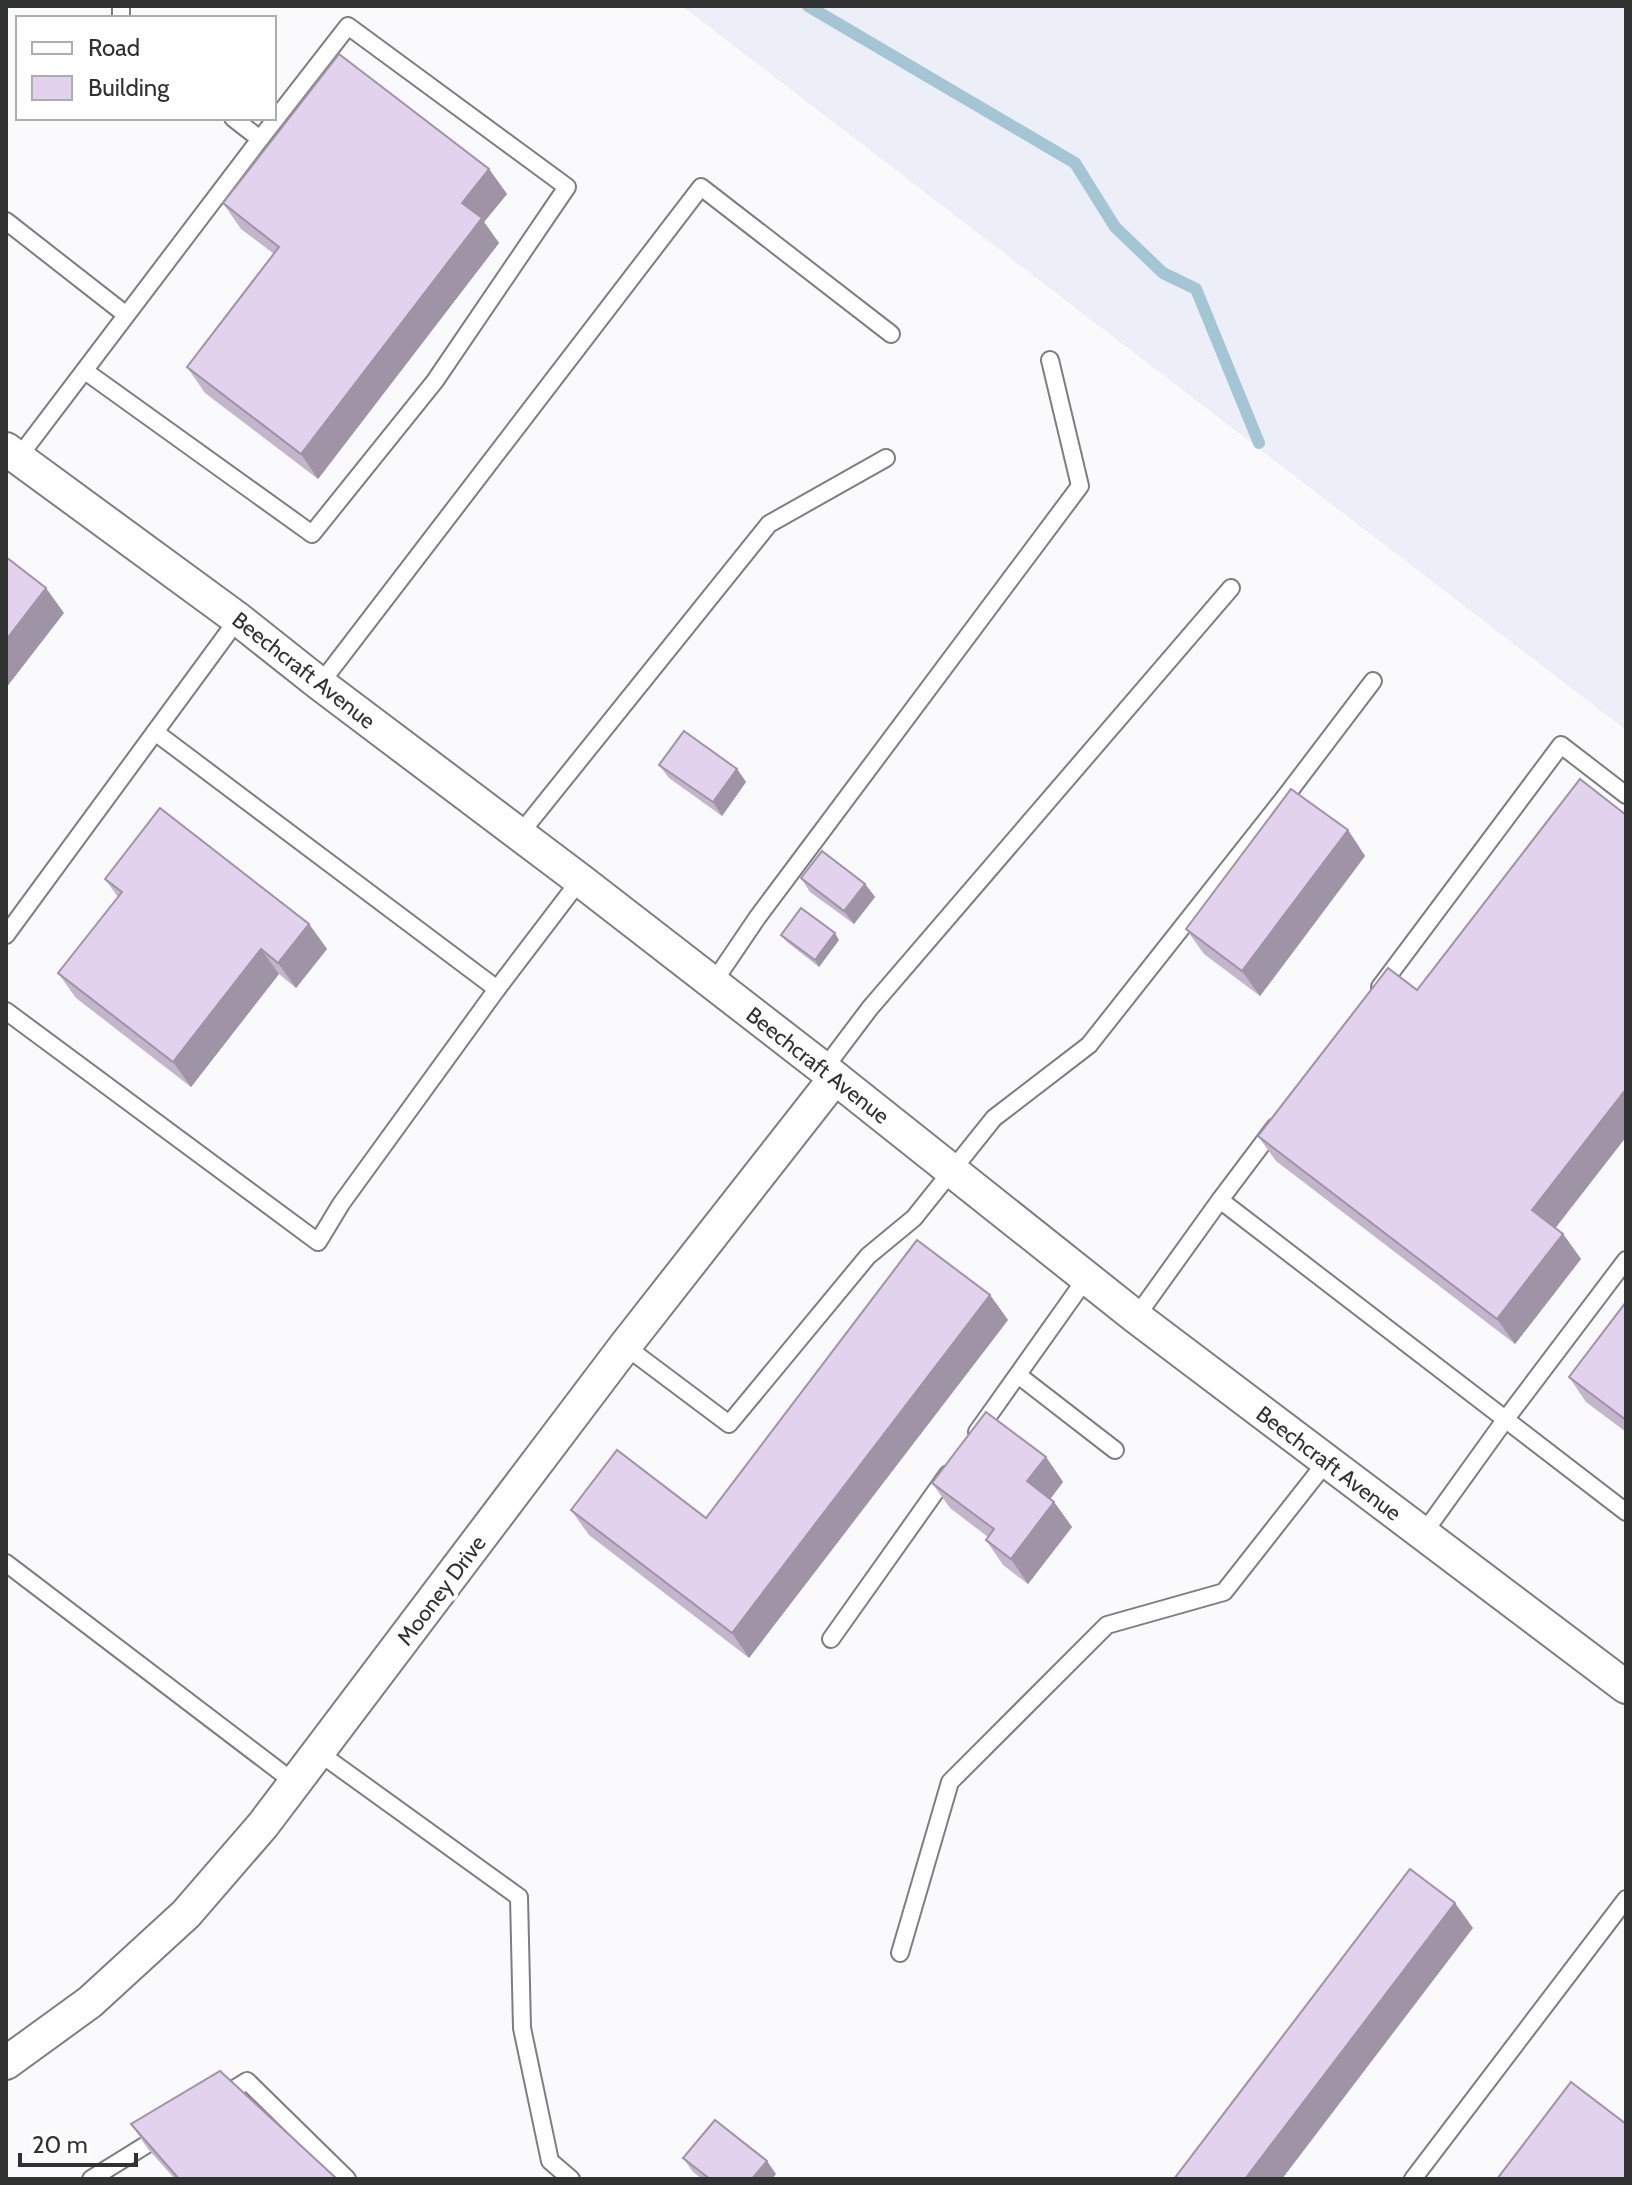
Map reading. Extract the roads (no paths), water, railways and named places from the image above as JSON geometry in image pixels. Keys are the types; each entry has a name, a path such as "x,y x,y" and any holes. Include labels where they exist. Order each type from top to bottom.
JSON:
{"street":[{"name":"Beechcraft Avenue","path":"12,453 238,619 580,880 1136,1317 1626,1687"},
{"name":"Mooney Drive","path":"6,2063 90,2002 186,1914 263,1825 829,1074"}],"lane":[{"path":"85,371 312,534 435,381 567,187 348,26 276,118"},
{"path":"236,120 260,139"},
{"path":"12,453 85,371 125,314 275,120"},
{"path":"320,684 701,187 891,334"},
{"path":"6,221 125,314"},
{"path":"713,983 766,906 1080,486 1050,360"},
{"path":"519,835 769,524 886,458"},
{"path":"829,1074 870,1008 1231,588"},
{"path":"6,935 238,619"},
{"path":"625,1346 729,1424 868,1256 914,1218 994,1118 1089,1045 1373,681"},
{"path":"155,732 497,989"},
{"path":"1372,998 1561,745 1626,795"},
{"path":"6,1011 318,1242 341,1204 580,880"},
{"path":"1136,1317 1287,1111"},
{"path":"1220,1200 1626,1512"},
{"path":"1423,1534 1626,1260"},
{"path":"831,1639 1087,1277"},
{"path":"1018,1375 1115,1450"},
{"path":"900,1953 950,1782 1107,1625 1224,1592 1327,1461"},
{"path":"6,1563 295,1783"},
{"path":"318,1752 519,1897 522,2028 550,2161 571,2179"},
{"path":"1413,2179 1626,1899"},
{"path":"208,2106 247,2081 347,2179"},
{"path":"99,2177 181,2123"}],"waterway":[{"path":"808,6 1075,163 1115,227 1163,273 1196,289 1259,443"}]}
